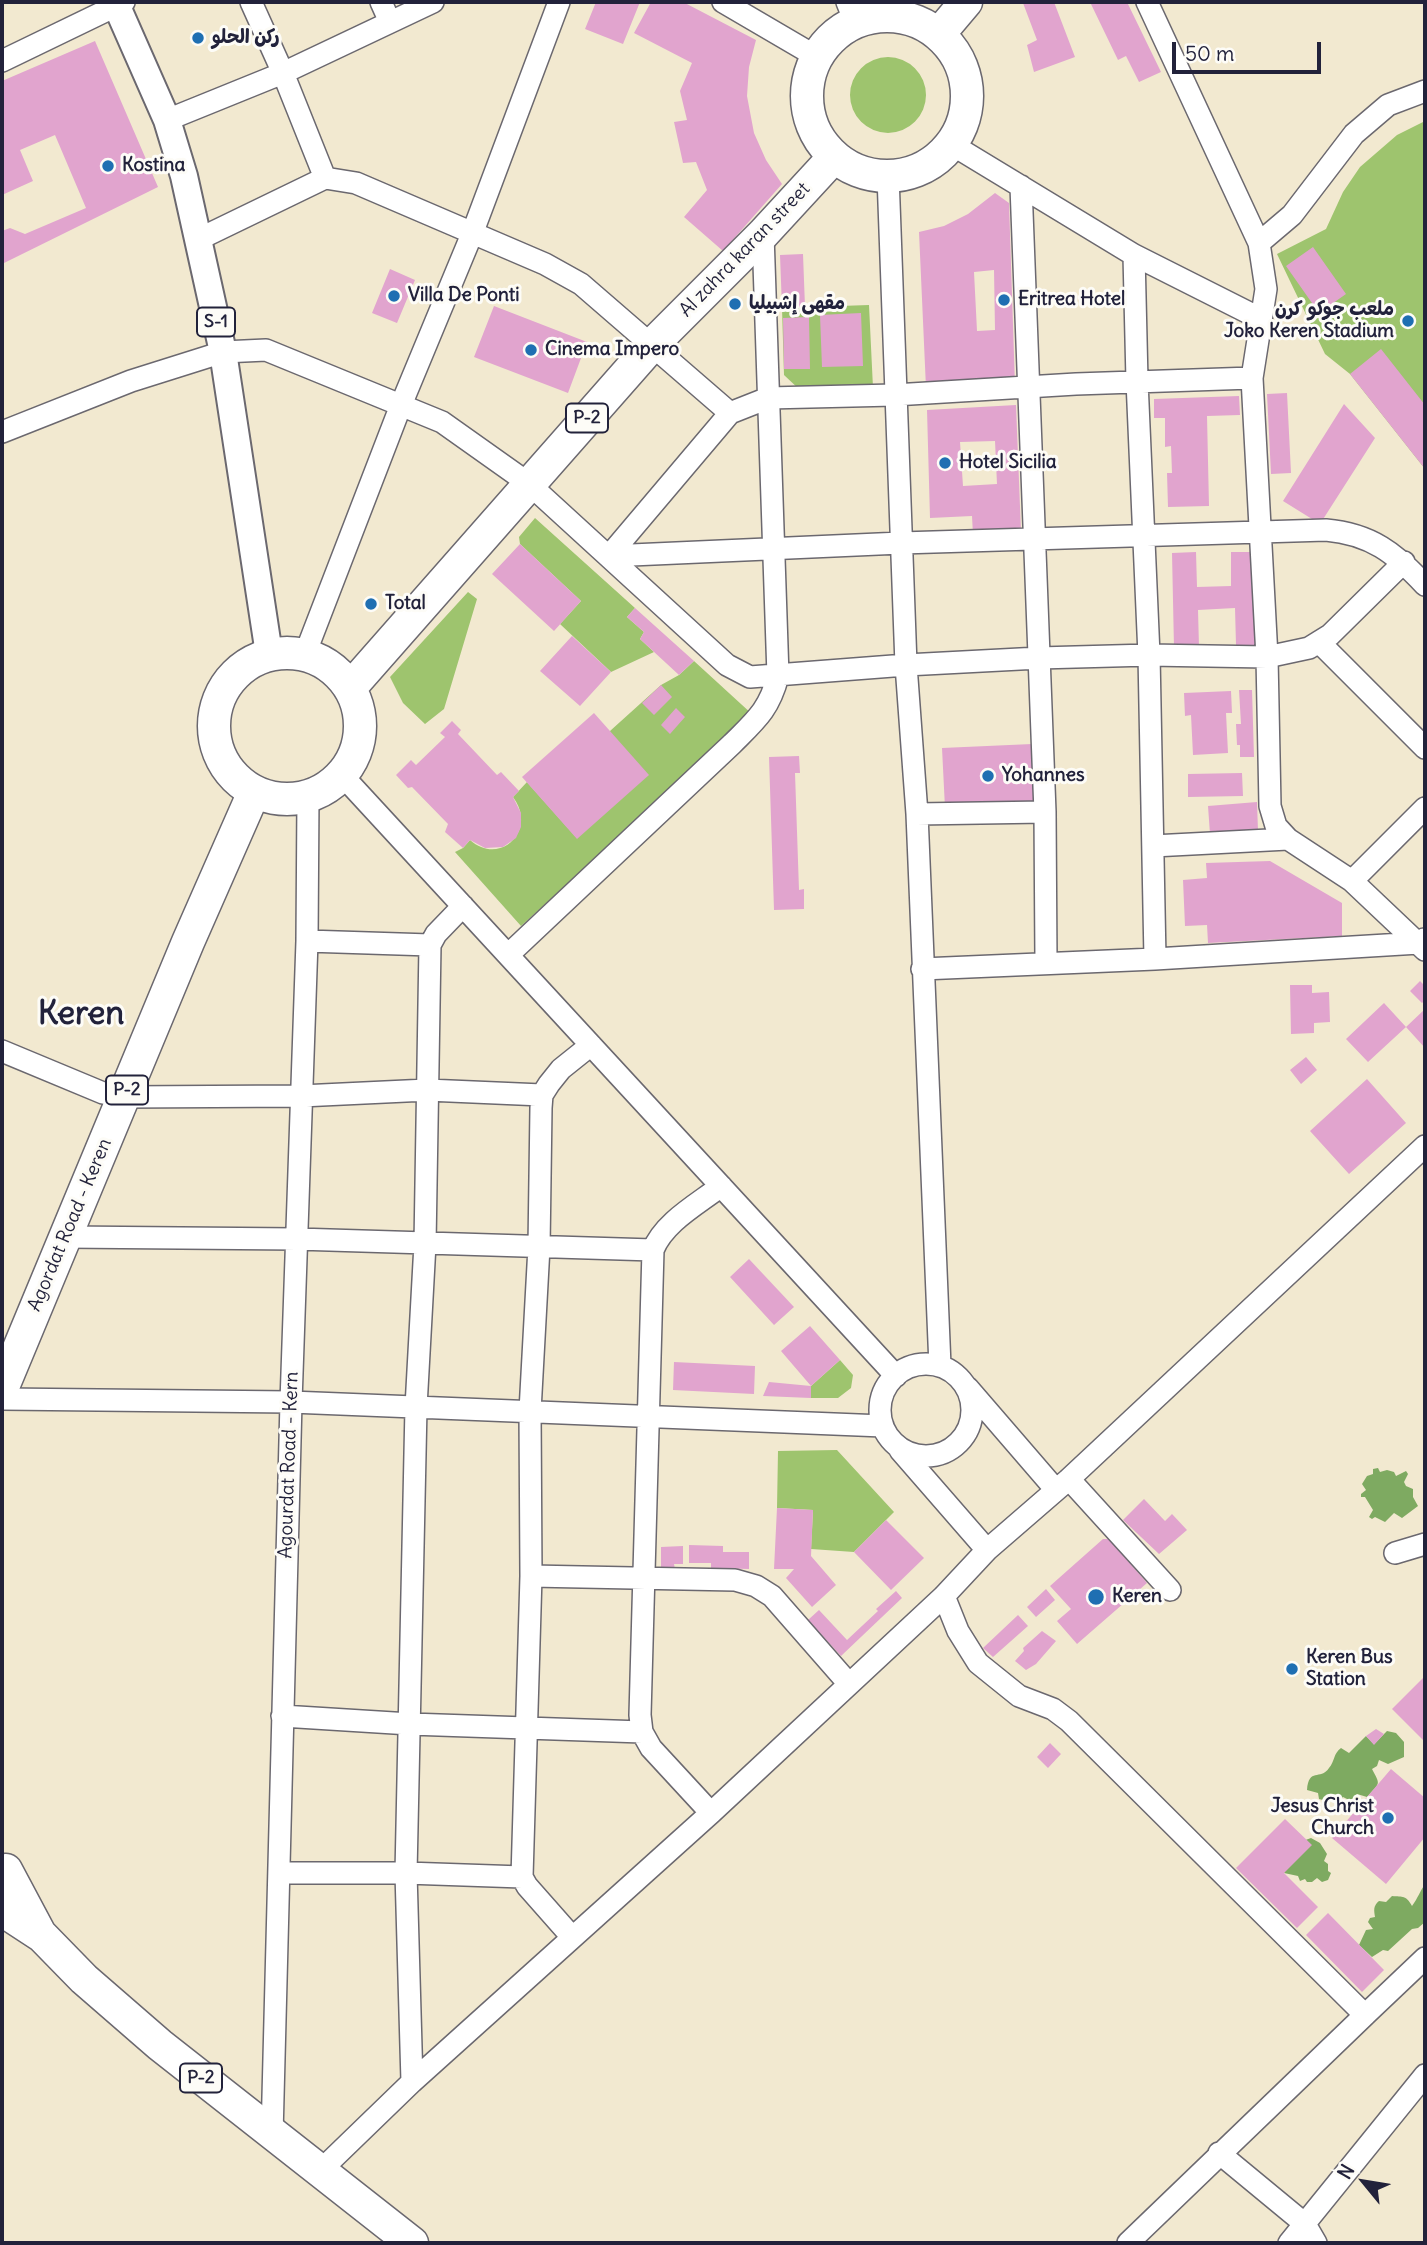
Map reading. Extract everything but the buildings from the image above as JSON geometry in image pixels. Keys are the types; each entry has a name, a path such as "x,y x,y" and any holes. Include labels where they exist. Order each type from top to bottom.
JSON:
{"highway":[{"path":"939,34 966,2"},
{"path":"900,9 939,34 957,56 966,78 965,112 951,144 939,157 906,174 869,174 850,167 834,156 817,135 808,110 808,82 817,57 851,12 877,15 900,9"},
{"name":"Al zahra karan street","path":"350,688 651,346 763,234 834,156"},
{"path":"269,654 304,654 323,661 338,673 350,688 356,702 360,732 351,762 326,787 308,796 290,799 254,792 228,769 219,753 214,719 218,701 232,678 252,661 269,654"},
{"name":"Agordat Road - Keren","path":"2,1390 64,1237 254,792"},
{"name":"P-2","path":"3,1869 42,1936"},
{"name":"P-2","path":"2,1910 42,1936 84,1979 132,2020 272,2135 411,2243"}],"main road":[{"name":"S-1","path":"118,3 167,120 184,176 223,352 269,654"}],"street":[{"path":"251,2 325,178"},
{"path":"381,2 390,22"},
{"path":"167,120 283,73 433,2"},
{"path":"304,654 471,233 559,2"},
{"path":"723,2 817,57"},
{"path":"1147,2 1259,243 1266,289 1252,378 1267,657 1270,806 1276,826 1287,839 1352,881 1423,943"},
{"path":"2,61 118,3"},
{"path":"1259,243 1292,215 1354,134 1388,105 1425,91"},
{"path":"951,144 1134,255 1261,319"},
{"path":"888,176 894,395 906,665 917,814 940,1366"},
{"path":"198,239 325,178 356,183 545,264 581,284 730,413"},
{"path":"1021,186 1045,812 1046,962"},
{"path":"508,955 761,715 772,698 778,676 763,234"},
{"path":"1134,255 1149,655 1155,959"},
{"path":"2,432 131,381 223,352 265,350 442,422 528,483 727,665 750,677 1039,658 1149,655 1267,657 1296,652 1320,643 1404,562"},
{"path":"609,556 730,413 768,398 894,395 1137,381 1252,378"},
{"path":"609,556 901,543 1326,530 1348,532 1369,539 1404,562 1425,585"},
{"path":"1320,643 1425,748"},
{"path":"341,774 896,1376"},
{"name":"Agourdat Road - Kern","path":"272,2135 291,1402 307,941 308,796"},
{"path":"1352,881 1425,808"},
{"path":"917,814 1045,812"},
{"path":"1153,846 1287,839"},
{"path":"412,2082 406,1873 416,1407 425,1244 430,946 436,934 463,906"},
{"path":"307,941 430,946"},
{"path":"922,969 1423,943"},
{"path":"572,1937 522,1877 531,1576 530,1411 539,1247 542,1095 561,1069 591,1045"},
{"path":"2,1051 103,1093 124,1097 302,1096 427,1090 542,1095"},
{"path":"319,2172 412,2082 711,1813 944,1596 987,1550 1063,1484 1425,1146"},
{"path":"711,1813 651,1748 642,1732 640,1715 653,1250 657,1239 667,1228 722,1186"},
{"path":"64,1237 297,1239 653,1250"},
{"path":"987,1550 897,1446 883,1426 882,1399 887,1386 896,1376 917,1366 940,1366 953,1372 1170,1590"},
{"path":"897,1446 909,1453 939,1455 963,1438 970,1425 972,1410 970,1395 963,1382"},
{"path":"2,1399 291,1402 883,1426"},
{"path":"1395,1553 1425,1544"},
{"path":"531,1576 735,1580 756,1586 772,1596 849,1684"},
{"path":"944,1596 958,1631 978,1663 1019,1696 1053,1709 1069,1721 1365,2015"},
{"path":"282,1716 410,1724 642,1732"},
{"path":"279,1873 522,1877"},
{"path":"1128,2243 1425,1958"},
{"path":"1289,2243 1425,2075"},
{"path":"1219,2153 1305,2224 1316,2243"}],"green space":[{"path":"881,57 895,57 909,63 920,74 926,95 923,110 915,122 895,133 881,133 867,127 856,116 850,102 850,88 856,74 867,63"},
{"path":"1425,121 1425,469 1350,374 1325,354 1277,254 1326,229 1343,192 1360,167 1397,135"},
{"path":"869,305 873,388 801,391 784,375 782,308"},
{"path":"535,518 635,608 627,617 644,632 640,639 654,652 611,672 560,624 581,601 520,544 519,537"},
{"path":"468,592 477,599 444,709 425,724 403,703 390,677"},
{"path":"694,661 753,715 521,926 455,852 470,840 481,847 493,849 512,841 521,821 520,809 513,797 527,782 577,838 610,731 661,685 679,675"},
{"path":"840,1360 853,1375 851,1388 838,1398 811,1398 811,1386"},
{"path":"837,1450 894,1512 854,1552 811,1549 813,1510 777,1508 778,1451"},
{"path":"1378,1468 1380,1472 1394,1472 1396,1476 1406,1471 1408,1474 1404,1482 1413,1489 1413,1497 1418,1506 1402,1518 1394,1513 1385,1522 1369,1517 1373,1510 1365,1497 1361,1497 1366,1490 1362,1484 1367,1476 1373,1474 1373,1469"},
{"path":"1387,1731 1396,1733 1404,1742 1404,1757 1388,1764 1379,1760 1377,1766 1372,1769 1378,1784 1367,1797 1357,1794 1351,1801 1343,1797 1331,1802 1319,1799 1318,1793 1307,1790 1312,1776 1326,1772 1341,1748 1349,1753 1366,1736 1374,1744"},
{"path":"1311,1838 1320,1843 1327,1854 1324,1861 1331,1873 1328,1880 1322,1882 1317,1878 1312,1882 1305,1879 1300,1881 1298,1876 1284,1873 1300,1842"},
{"path":"1425,1884 1425,1922 1412,1929 1388,1951 1383,1950 1372,1957 1359,1945 1366,1930 1373,1929 1368,1922 1375,1917 1376,1905 1379,1901 1386,1902 1392,1896 1406,1898 1412,1906"}],"place":[{"name":"ركن الحلو","path":"198,38"},
{"name":"Kostina","path":"108,166"},
{"name":"Villa De Ponti","path":"394,296"},
{"name":"Eritrea Hotel","path":"1004,300"},
{"name":"مقهى إشبيليا","path":"735,304"},
{"name":"ملعب جوكو كرن Joko Keren Stadium","path":"1408,321"},
{"name":"Cinema Impero","path":"531,350"},
{"name":"Hotel Sicilia","path":"945,463"},
{"name":"Total","path":"371,604"},
{"name":"Yohannes","path":"988,776"},
{"name":"Keren","path":"1096,1597"},
{"name":"Keren Bus Station","path":"1292,1669"},
{"name":"Jesus Christ Church","path":"1388,1818"}],"district":[{"name":"Keren","path":"81,1015"}]}
